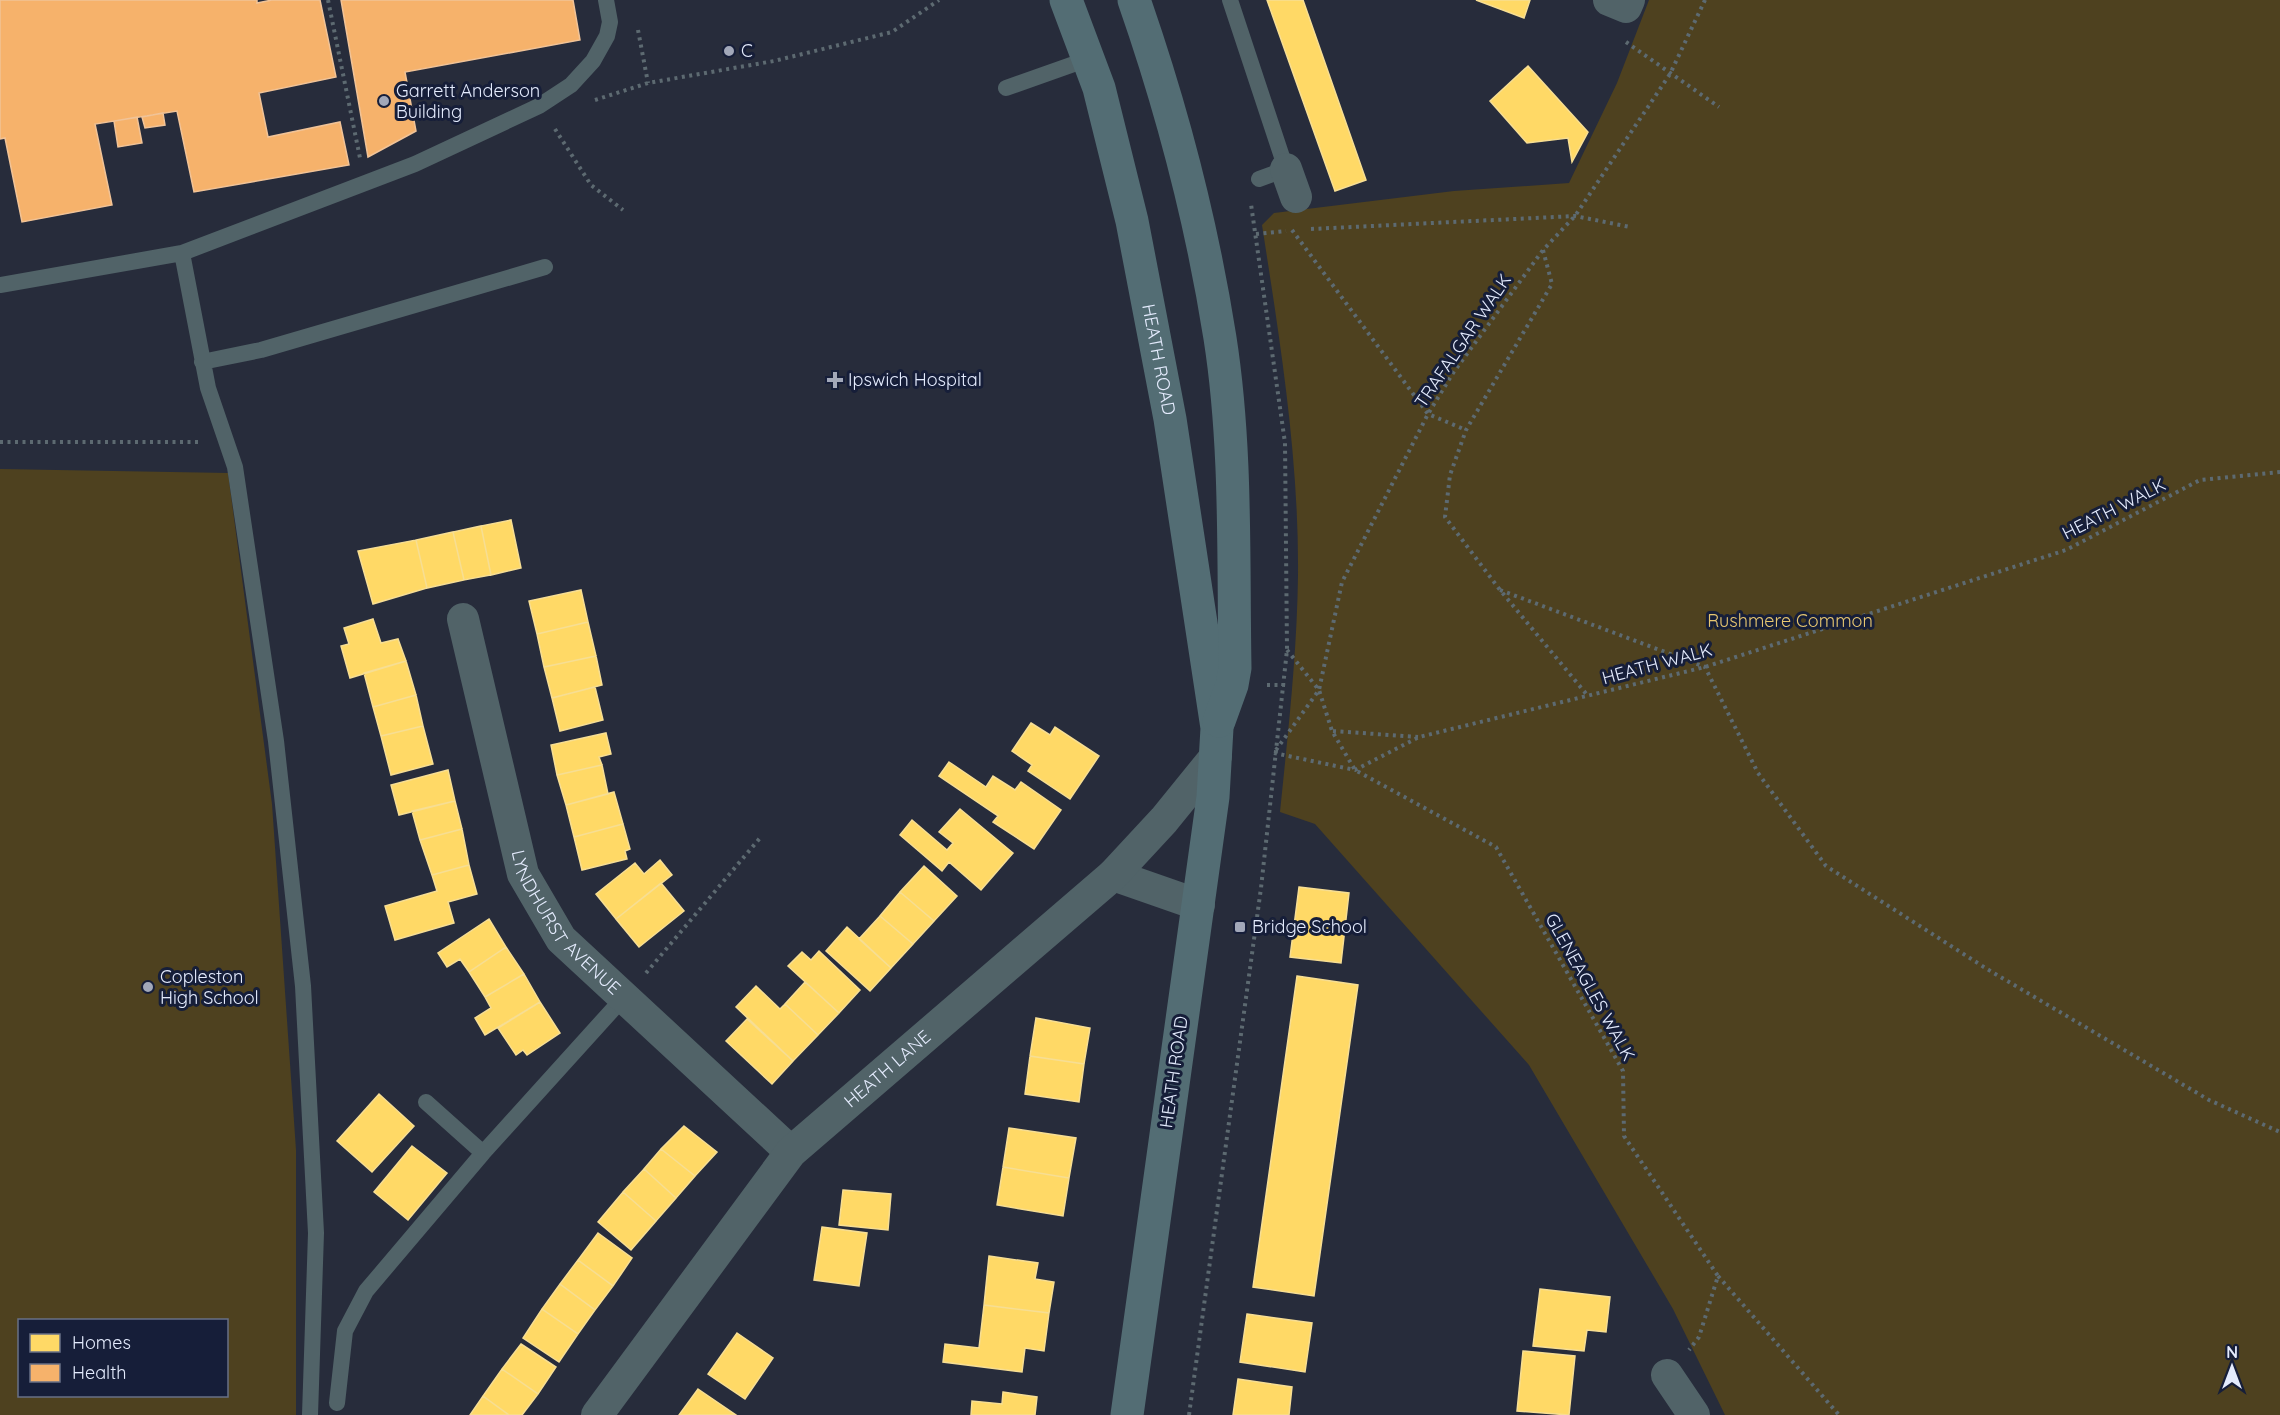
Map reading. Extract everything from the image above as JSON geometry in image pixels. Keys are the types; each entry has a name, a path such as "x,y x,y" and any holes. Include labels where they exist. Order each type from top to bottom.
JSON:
{"main road":[{"name":"HEATH ROAD","path":"1066,0 1099,88 1136,244 1170,419 1216,742"},
{"name":"HEATH ROAD","path":"1127,1415 1199,905 1216,742 1235,668 1232,464 1220,339 1192,205 1162,80 1134,0"}],"street":[{"name":"LYNDHURST AVENUE","path":"463,619 523,874 561,939 791,1152"},
{"name":"HEATH LANE","path":"597,1415 791,1152 1113,875 1164,820 1216,742"},
{"path":"1113,875 1199,905"},
{"path":"1667,1375 1694,1415"}],"lane":[{"path":"0,285 182,254 458,145 539,106 570,85 593,61 607,36 610,22 606,0"},
{"path":"1230,0 1280,182"},
{"path":"1006,88 1088,59"},
{"path":"182,254 208,388 236,467 276,741 303,986 316,1233 310,1415"},
{"path":"202,363 261,350 545,267"},
{"path":"337,1403 345,1331 366,1291 483,1153 625,996"},
{"path":"426,1102 483,1153"}],"path":[{"path":"328,0 365,183"},
{"path":"586,103 648,83 774,62 892,32 939,0"},
{"name":"TRAFALGAR WALK","path":"1274,753 1319,690 1342,582 1428,414 1453,373 1543,250 1575,216 1670,74 1705,0"},
{"path":"1621,2 1615,35 1719,107"},
{"path":"636,21 648,83"},
{"path":"539,106 563,138 591,184 623,210"},
{"path":"1280,182 1292,230 1428,414 1466,430"},
{"path":"1189,1415 1259,900 1274,753 1283,702 1287,650 1285,443 1249,193"},
{"path":"1256,234 1292,230 1575,216 1630,227"},
{"path":"1543,250 1552,284 1466,430 1450,475 1445,517 1500,590 1588,696"},
{"path":"0,442 202,442 236,467"},
{"name":"HEATH WALK","path":"1355,770 1419,737 1705,667 2066,550 2200,480 2280,472"},
{"path":"1500,590 1705,667 1758,773 1826,866 1987,969 2209,1100 2280,1132"},
{"path":"1287,650 1319,690 1332,731 1355,770"},
{"path":"1332,731 1419,737"},
{"path":"1274,753 1355,770"},
{"name":"GLENEAGLES WALK","path":"1355,770 1496,847 1623,1071 1624,1136 1718,1276 1839,1415"},
{"path":"625,996 760,838"},
{"path":"1667,1375 1699,1337 1718,1276"}],"green space":[{"name":"Rushmere Common","path":"1649,0 2280,0 2280,1415 1725,1415 1673,1309 1529,1065 1315,824 1280,812 1296,634 1297,531 1287,399 1262,225 1274,213 1454,191 1569,183 1617,83"},
{"name":"Copleston High School","path":"0,469 228,473 272,804 296,1150 296,1415 0,1415"}],"building: Homes":[{"path":"1267,0 1303,0 1366,180 1335,191"},
{"path":"1476,0 1530,0 1524,18"},
{"path":"1528,66 1588,132 1572,162 1568,138 1527,143 1490,101"},
{"path":"511,520 521,568 491,575 481,526"},
{"path":"481,526 491,575 464,580 453,532"},
{"path":"453,532 464,580 427,588 416,540"},
{"path":"416,540 427,588 373,604 358,551"},
{"path":"581,590 588,622 537,634 529,601"},
{"path":"373,619 381,643 398,639 406,661 350,678 341,646 349,644 344,628"},
{"path":"588,622 596,656 544,667 537,634"},
{"path":"596,656 602,685 552,698 544,667"},
{"path":"406,661 416,695 373,707 364,673"},
{"path":"595,687 603,720 560,731 552,698"},
{"path":"416,695 423,726 381,736 373,707"},
{"path":"1031,723 1050,735 1055,727 1099,756 1070,799 1028,771 1032,765 1012,751"},
{"path":"423,726 433,764 391,775 381,736"},
{"path":"606,733 611,754 599,757 602,765 557,775 551,745"},
{"path":"949,762 986,787 993,776 1015,790 1021,782 1061,810 1034,849 993,822 998,816 939,776"},
{"path":"602,765 608,794 566,805 557,775"},
{"path":"448,770 455,801 399,815 391,785"},
{"path":"614,792 623,824 574,837 566,805"},
{"path":"455,801 462,829 420,840 412,811"},
{"path":"960,809 1013,853 981,890 949,862 942,871 900,835 912,820 947,850 953,843 939,832"},
{"path":"623,824 630,849 625,851 627,859 582,870 574,837"},
{"path":"462,829 469,865 432,875 420,840"},
{"path":"660,860 672,875 616,919 596,894 635,863 644,874"},
{"path":"469,865 477,894 448,902 454,923 395,940 385,906 437,891 432,875"},
{"path":"924,866 957,896 934,921 900,892"},
{"path":"661,883 684,911 639,947 616,919"},
{"path":"1299,887 1349,893 1341,963 1290,957"},
{"path":"900,892 934,921 913,944 880,916"},
{"path":"880,916 913,944 891,968 859,939"},
{"path":"489,919 506,947 469,972 460,959 447,967 438,953"},
{"path":"847,927 891,968 870,991 826,951"},
{"path":"506,947 524,974 485,997 469,972"},
{"path":"819,951 860,990 839,1013 788,966 802,952 811,960"},
{"path":"524,974 540,1002 485,1035 475,1018 491,1008 485,997"},
{"path":"1297,976 1358,985 1314,1296 1253,1287"},
{"path":"805,982 839,1013 818,1035 785,1004"},
{"path":"756,986 780,1009 785,1004 818,1035 793,1061 736,1007"},
{"path":"540,1002 560,1033 527,1055 523,1050 516,1055 498,1028"},
{"path":"1036,1018 1090,1028 1084,1064 1030,1056"},
{"path":"747,1019 793,1061 772,1084 726,1041"},
{"path":"1030,1056 1084,1064 1079,1102 1025,1094"},
{"path":"379,1094 414,1126 372,1172 337,1141"},
{"path":"684,1126 717,1152 695,1176 661,1149"},
{"path":"1009,1128 1076,1138 1069,1178 1003,1167"},
{"path":"412,1146 447,1173 408,1220 374,1192"},
{"path":"661,1149 695,1176 676,1198 644,1169"},
{"path":"1003,1167 1069,1178 1063,1216 997,1205"},
{"path":"644,1169 676,1198 656,1221 623,1192"},
{"path":"843,1190 891,1194 888,1230 839,1225"},
{"path":"623,1192 656,1221 631,1250 598,1222"},
{"path":"822,1227 867,1233 859,1286 814,1280"},
{"path":"598,1233 632,1258 613,1286 578,1260"},
{"path":"989,1256 1038,1263 1035,1279 1054,1282 1049,1313 984,1305"},
{"path":"578,1260 613,1286 595,1310 560,1284"},
{"path":"560,1284 595,1310 578,1334 542,1309"},
{"path":"1540,1289 1610,1297 1606,1332 1587,1330 1584,1351 1533,1346"},
{"path":"984,1305 1049,1313 1044,1351 1025,1348 1022,1372 943,1362 945,1344 979,1348"},
{"path":"542,1309 578,1334 559,1362 523,1338"},
{"path":"1247,1314 1312,1323 1305,1372 1240,1362"},
{"path":"737,1333 773,1358 745,1399 708,1374"},
{"path":"521,1344 556,1367 538,1394 502,1369"},
{"path":"1523,1351 1575,1356 1569,1415 1517,1411"},
{"path":"502,1369 538,1394 522,1415 509,1415 483,1396"},
{"path":"1238,1379 1292,1387 1289,1415 1233,1415"},
{"path":"698,1389 736,1415 679,1415"},
{"path":"1003,1392 1037,1397 1035,1415 971,1415 972,1401 1002,1404"},
{"path":"483,1396 509,1415 470,1415"}],"building: Health":[{"path":"0,0 257,0 257,3 272,0 320,0 336,77 259,93 268,137 340,122 349,165 194,192 177,111 95,124 112,205 22,222 5,138 0,139"},
{"name":"Garrett Anderson Building","path":"341,0 573,0 580,40 405,72 416,131 368,157"},
{"path":"163,113 165,125 145,128 142,117"},
{"path":"137,117 142,143 118,147 114,121"}],"place":[{"name":"C","path":"729,51"},
{"name":"Garrett Anderson Building","path":"384,101"},
{"name":"Ipswich Hospital","path":"835,380"},
{"name":"Bridge School","path":"1240,927"},
{"name":"Copleston High School","path":"148,987"}]}
